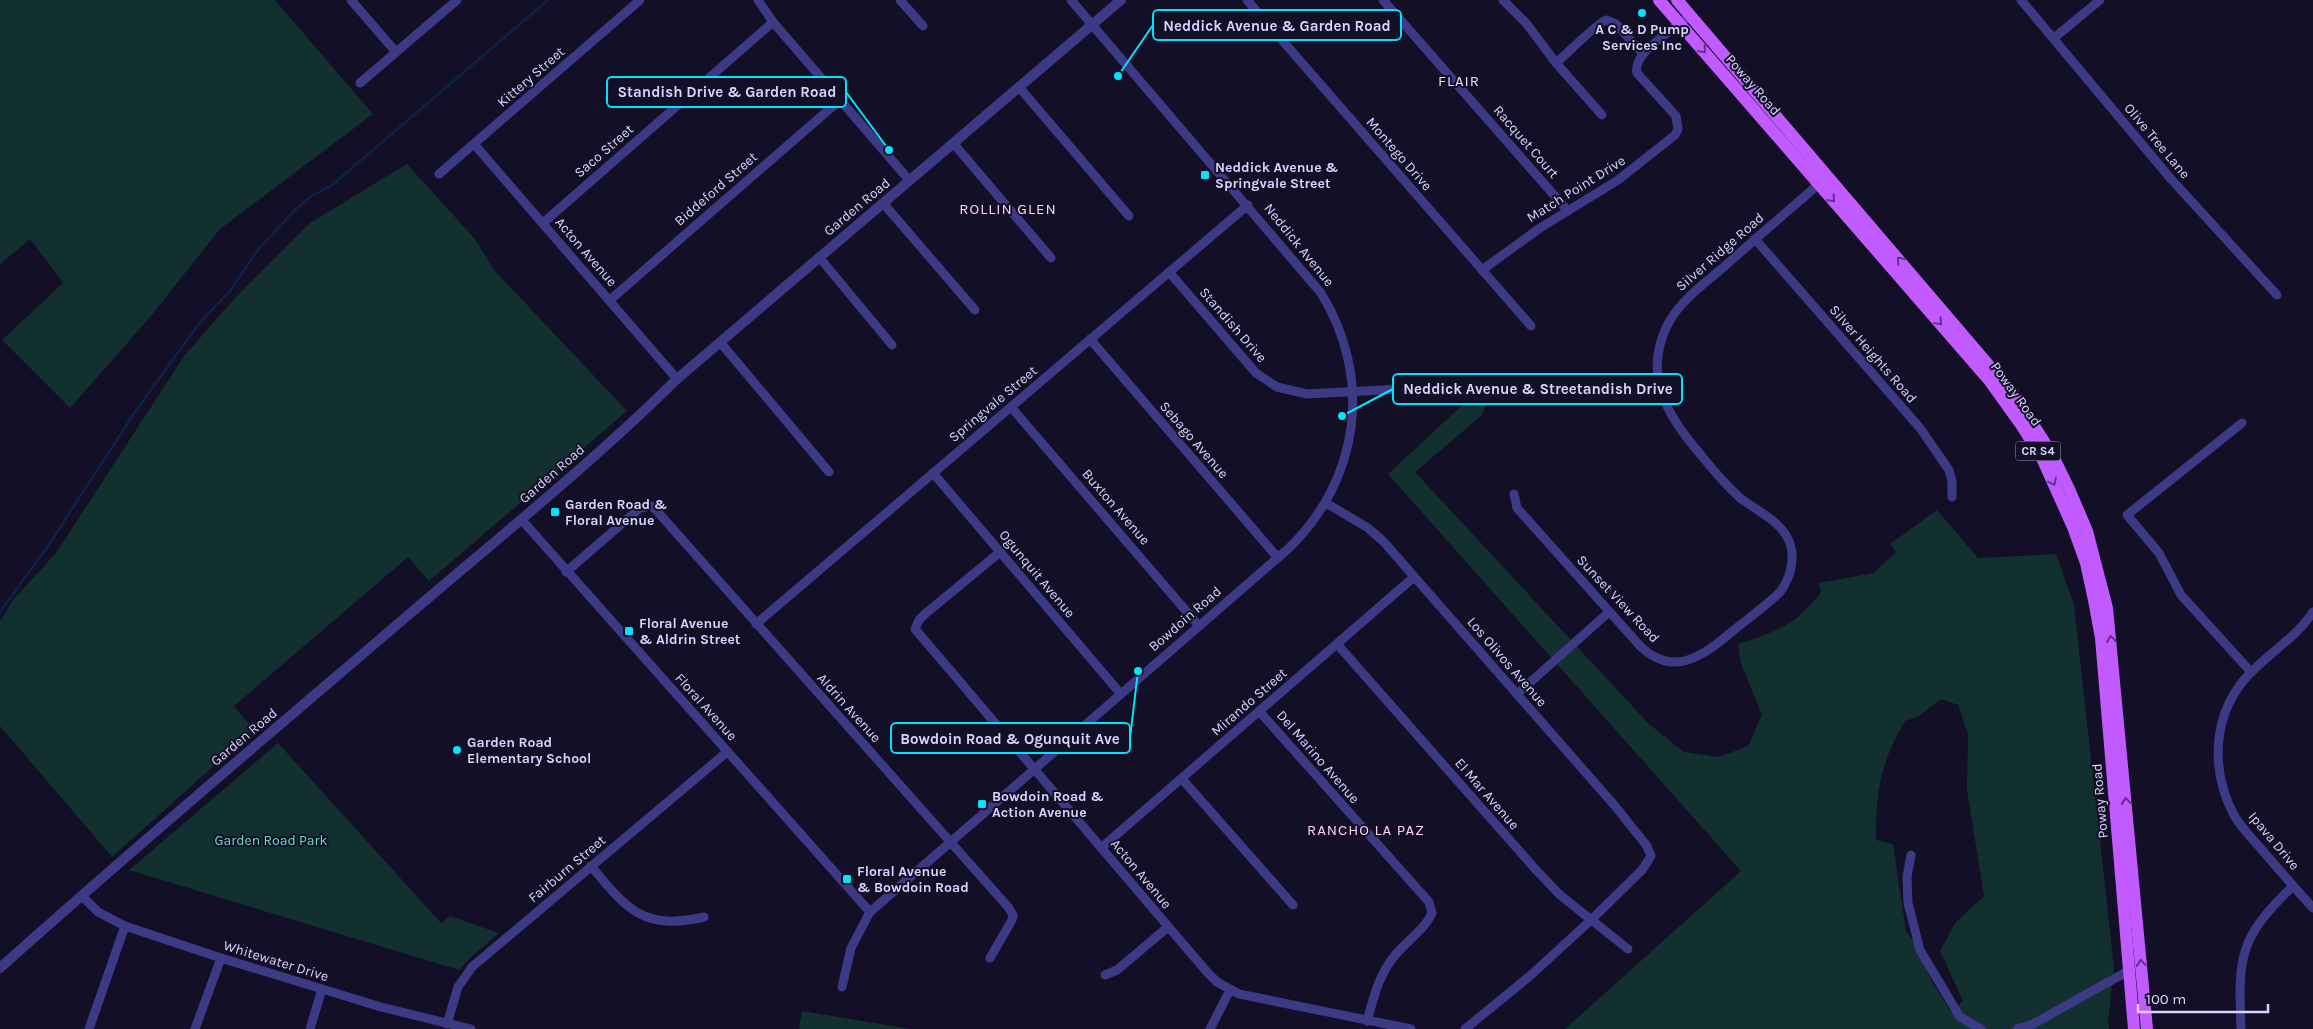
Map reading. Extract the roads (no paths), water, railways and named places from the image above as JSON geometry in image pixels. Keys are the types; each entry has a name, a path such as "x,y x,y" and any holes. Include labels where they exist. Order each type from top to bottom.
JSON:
{"main road":[{"name":"Poway Road","path":"1659,0 1823,180 2014,395 2052,454 2087,532 2107,608 2113,653 2147,1029"},
{"name":"Poway Road","path":"1677,0 2011,408 2042,458 2073,527 2086,563 2101,638 2134,1029"}],"street":[{"path":"351,0 396,52"},
{"path":"360,83 457,0"},
{"name":"Kittery Street","path":"439,174 640,0"},
{"path":"758,0 773,22 909,180"},
{"path":"900,0 923,26"},
{"name":"Neddick Avenue","path":"1071,0 1312,280 1328,304 1345,347 1350,364 1351,391"},
{"name":"Garden Road","path":"0,968 196,796 624,430 677,378 1121,0"},
{"name":"Montego Drive","path":"1247,0 1531,326"},
{"name":"Racquet Court","path":"1383,0 1568,211"},
{"path":"1504,0 1526,23 1556,63 1602,115"},
{"name":"Olive Tree Lane","path":"2021,0 2187,198 2277,295"},
{"path":"2054,38 2100,0"},
{"path":"1556,63 1577,46 1599,23 1606,20 1616,24 1643,54 1690,15"},
{"name":"Saco Street","path":"542,223 773,22"},
{"name":"Match Point Drive","path":"1482,270 1527,236 1601,192 1629,172 1670,139 1678,129 1676,116 1637,73 1636,64 1643,54"},
{"path":"1019,87 1129,216"},
{"name":"Biddeford Street","path":"610,300 840,100"},
{"path":"953,143 1050,258"},
{"name":"Acton Avenue","path":"474,144 677,378"},
{"name":"Silver Ridge Road","path":"1775,598 1784,587 1791,568 1792,555 1788,539 1774,521 1748,503 1726,484 1683,434 1666,409 1658,376 1662,340 1679,307 1823,180"},
{"path":"882,203 975,310"},
{"name":"Springvale Street","path":"756,624 1248,205"},
{"name":"Silver Heights Road","path":"1754,239 1920,428 1949,470 1952,481 1952,497"},
{"path":"819,257 892,345"},
{"name":"Standish Drive","path":"1169,272 1256,373 1266,381 1278,387 1307,394 1402,389"},
{"name":"Sebago Avenue","path":"1090,339 1278,558"},
{"path":"720,342 829,472"},
{"name":"Bowdoin Road","path":"842,987 851,948 870,912 1120,693 1278,558 1306,531 1326,502 1341,473 1351,435 1351,391"},
{"name":"Buxton Avenue","path":"1011,407 1199,626"},
{"path":"2242,423 2127,515 2159,553 2181,595 2251,672"},
{"name":"Ogunquit Avenue","path":"933,473 1120,693"},
{"name":"Sunset View Road","path":"1514,494 1517,508 1609,612 1646,652 1665,661 1680,662 1702,655 1775,598"},
{"name":"Los Olivos Avenue","path":"1326,502 1376,534 1619,810 1646,846 1651,856 1642,870 1591,920"},
{"name":"Aldrin Avenue","path":"566,572 640,508 651,506 656,510 1009,908 1013,915 990,958"},
{"name":"Floral Avenue","path":"521,519 566,572 870,912"},
{"name":"Acton Avenue","path":"1000,552 925,614 919,620 916,629 1168,927 1207,972 1230,990 1247,996 1411,1029"},
{"name":"Mirando Street","path":"1101,848 1414,577"},
{"path":"1517,694 1609,612"},
{"name":"Ipava Drive","path":"2313,612 2302,627 2251,672 2232,697 2221,726 2217,750 2222,784 2234,816 2313,908"},
{"name":"El Mar Avenue","path":"1336,644 1537,871 1591,920 1613,935 1628,949"},
{"name":"Del Marino Avenue","path":"1259,711 1429,902 1432,913 1428,922 1396,954 1382,974 1367,1021"},
{"name":"Fairburn Street","path":"447,1024 458,987 472,967 727,752"},
{"path":"1182,778 1293,906"},
{"path":"1911,855 1907,877 1908,903 1920,950 1960,1017 1981,1029"},
{"path":"591,866 624,904 645,917 683,921 704,917"},
{"path":"2241,1029 2239,985 2243,954 2250,936 2266,912 2293,886"},
{"name":"Whitewater Drive","path":"82,896 98,912 125,926 322,990 381,1007 471,1029"},
{"path":"1465,1029 1531,975 1591,920"},
{"path":"89,1029 125,926"},
{"path":"1105,975 1117,970 1168,927"},
{"path":"195,1029 221,958"},
{"path":"2017,1029 2033,1024 2130,970"},
{"path":"310,1029 322,990"},
{"path":"1210,1029 1230,990"}],"waterway":[{"path":"0,612 48,546 135,412 200,322 230,291 260,247 310,197 332,185 548,0"}],"place":[{"name":"A C & D Pump Services Inc","path":"1642,13"},
{"name":"Neddick Avenue & Garden Road","path":"1118,76"},
{"name":"Standish Drive & Garden Road","path":"889,150"},
{"name":"Neddick Avenue & Springvale Street","path":"1205,175"},
{"name":"Neddick Avenue & Streetandish Drive","path":"1342,416"},
{"name":"Garden Road & Floral Avenue","path":"555,512"},
{"name":"Floral Avenue & Aldrin Street","path":"629,631"},
{"name":"Bowdoin Road & Ogunquit Ave","path":"1138,671"},
{"name":"Garden Road Elementary School","path":"457,750"},
{"name":"Bowdoin Road & Action Avenue","path":"982,804"},
{"name":"Floral Avenue & Bowdoin Road","path":"847,879"}],"district":[{"name":"FLAIR","path":"1459,81"},
{"name":"ROLLIN GLEN","path":"1008,209"},
{"name":"RANCHO LA PAZ","path":"1366,830"}],"park label":[{"name":"Garden Road Park","path":"271,840"}]}
